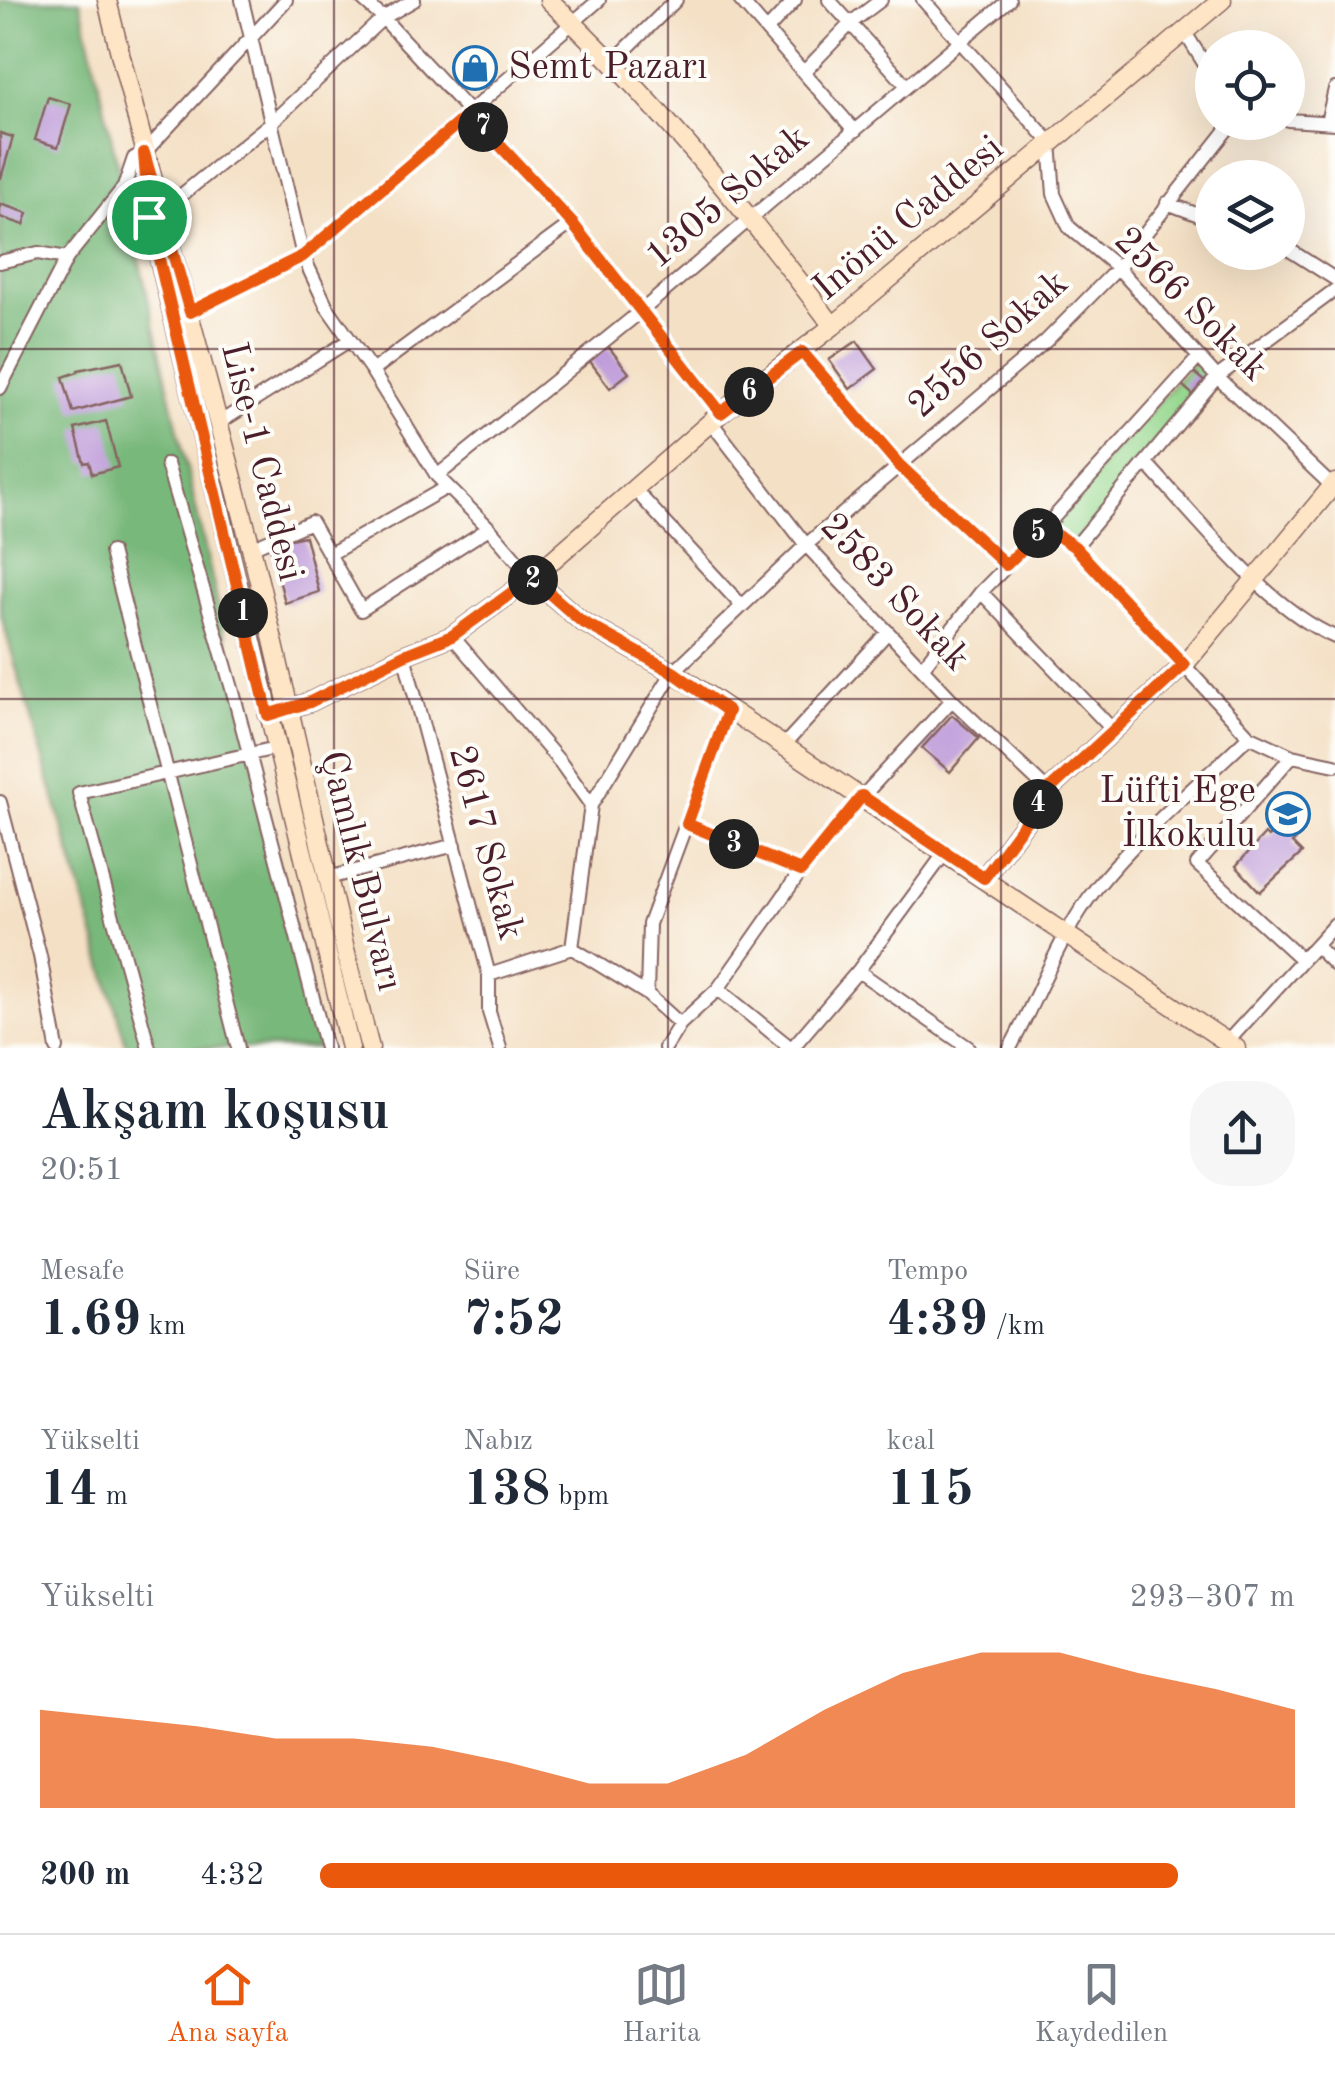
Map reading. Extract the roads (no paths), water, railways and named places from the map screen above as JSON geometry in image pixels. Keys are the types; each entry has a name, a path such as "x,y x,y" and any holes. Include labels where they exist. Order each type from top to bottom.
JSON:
{"street":[{"name":"Lise-1 Caddesi","path":"107,0 250,548 287,710"},
{"path":"242,0 303,256 327,308 372,371 437,476 532,578 581,621 673,672 1232,1044 1301,959 1335,924"},
{"path":"0,388 67,258 124,187 134,158 144,153 286,0"},
{"name":"2583 Sokak","path":"363,0 572,223 806,546 952,700 1048,791"},
{"path":"163,210 272,122 383,18 414,0"},
{"path":"549,0 613,62 751,216 833,326"},
{"path":"190,312 303,256 598,0"},
{"path":"613,62 676,0"},
{"path":"740,0 856,131"},
{"path":"767,30 795,0"},
{"path":"829,0 907,86"},
{"path":"804,72 852,22 882,0"},
{"path":"923,0 1050,142"},
{"name":"1305 Sokak","path":"437,476 640,312 1009,0"},
{"name":"Inönü Caddesi","path":"268,715 310,702 404,655 452,636 532,578 716,418 802,352 1222,0"},
{"path":"1184,31 1195,49"},
{"path":"1305,121 1331,122 1335,89"},
{"name":"2556 Sokak","path":"591,806 673,672 806,546 1046,341 1118,268 1219,140"},
{"name":"2566 Sokak","path":"1050,142 1054,194 1069,228 1118,268 1217,376 1334,484"},
{"name":"Çamlık Bulvarı","path":"144,153 149,217 350,1048"},
{"path":"1167,204 1195,214"},
{"path":"372,371 572,223"},
{"path":"0,262 38,254 67,258"},
{"path":"1305,259 1335,278"},
{"path":"1075,547 1217,376 1335,290"},
{"path":"217,424 350,340"},
{"path":"802,352 899,465 1006,565"},
{"path":"922,668 981,592 1199,357"},
{"path":"167,464 326,1048"},
{"path":"1147,464 1256,580 1317,630 1335,638"},
{"path":"984,878 1048,791 1184,665 1334,484"},
{"path":"330,554 447,486"},
{"path":"635,490 742,606"},
{"path":"250,548 311,522 361,610 489,528"},
{"path":"1045,527 1075,547 1249,736 1292,756 1335,764"},
{"path":"112,552 238,1048"},
{"path":"981,592 1114,731"},
{"path":"783,746 888,632"},
{"path":"452,636 560,762 591,806 572,948"},
{"name":"2617 Sokak","path":"404,655 489,975 489,1012 500,1048"},
{"path":"665,1048 680,1024 718,989 801,871 862,796 952,700"},
{"name":"Çamlık Bulvarı","path":"287,710 370,1048"},
{"path":"647,994 649,924 728,711"},
{"path":"1028,1048 1012,1043 1066,934 1097,887 1159,821 1249,736"},
{"path":"149,1048 79,792 276,748"},
{"path":"1292,756 1197,864 1301,959"},
{"path":"0,802 40,956 58,1048"},
{"path":"687,824 801,871"},
{"path":"328,878 455,845"},
{"path":"718,989 791,1048 858,971 944,854"},
{"path":"1316,946 1335,965"},
{"path":"489,975 572,948 647,994 680,1024"},
{"path":"858,971 968,1048"}],"place":[{"name":"Semt Pazarı","path":"475,68"},
{"name":"Lüfti Ege İlkokulu","path":"1288,814"}]}
